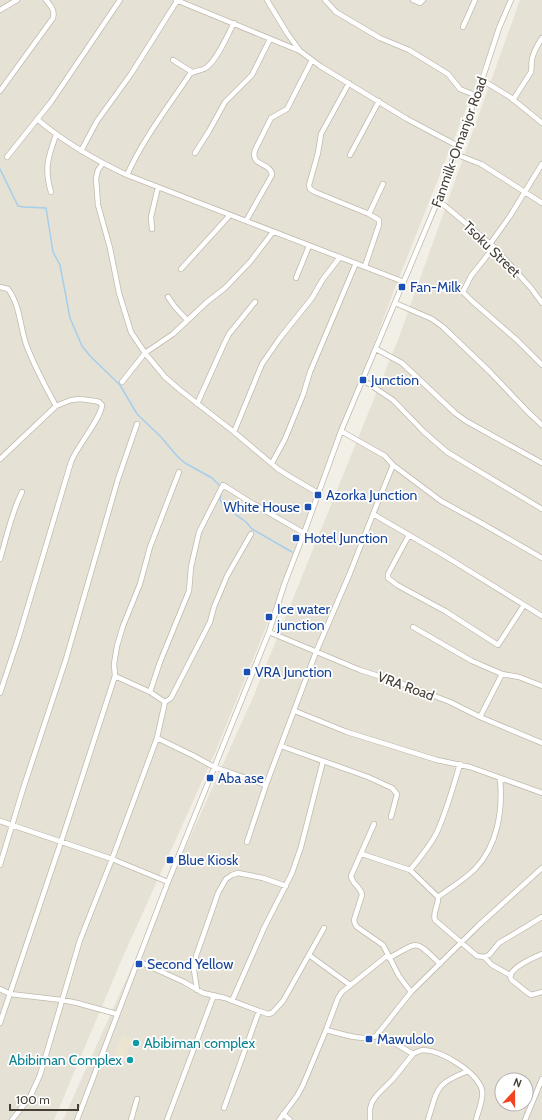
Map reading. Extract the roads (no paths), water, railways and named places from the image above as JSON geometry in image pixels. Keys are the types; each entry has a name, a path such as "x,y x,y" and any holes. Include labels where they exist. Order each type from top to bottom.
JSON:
{"street":[{"path":"0,10 17,0"},
{"path":"0,91 53,18 54,13 46,0"},
{"path":"8,157 50,102 120,0"},
{"path":"82,151 97,121 131,74 176,0 300,51 407,119 458,146"},
{"path":"325,0 336,12 380,38 409,50 448,74 460,89 477,96"},
{"path":"413,0 417,3 420,3 423,0"},
{"path":"462,27 475,0"},
{"name":"Fanmilk-Omanjor Road","path":"77,1120 168,882 269,632 284,585 341,431 438,200 477,96 499,28 511,0"},
{"path":"270,1 287,32 300,51"},
{"path":"127,175 146,138 192,72 207,67 221,48 234,24"},
{"path":"513,100 530,72 534,52 542,38"},
{"path":"195,153 225,102 252,75 270,39"},
{"path":"172,60 192,72"},
{"path":"246,221 272,175 272,171 255,159 255,150 271,118 287,109 312,60"},
{"path":"482,80 513,100 542,123"},
{"path":"349,83 321,134 318,153 309,185 310,189 315,192 378,219 380,222 365,266"},
{"path":"350,155 379,101"},
{"path":"37,119 56,135 102,163 127,175 404,282"},
{"path":"51,192 46,168 48,157 56,135"},
{"path":"455,154 480,164 542,203"},
{"path":"102,163 96,178 98,204 110,248 119,293 131,332 145,353 165,376 180,390 272,464 318,493"},
{"path":"542,164 471,276 463,292 518,341 542,365"},
{"path":"369,214 383,184"},
{"path":"152,229 151,217 158,187"},
{"name":"Tsoku Street","path":"438,200 492,245 531,288 542,303"},
{"path":"181,269 230,215"},
{"path":"122,382 145,353 173,334 187,320 225,288 250,262 273,232"},
{"path":"296,278 309,246"},
{"path":"234,432 262,364 280,338 312,298 323,279 340,258"},
{"path":"272,464 285,440 303,395 310,372 356,263"},
{"path":"0,287 8,289 16,305 30,354 56,406"},
{"path":"168,297 171,303 187,320"},
{"path":"197,404 224,344 233,329 255,302"},
{"path":"395,303 420,313 443,327 542,425"},
{"path":"376,349 402,363 452,410 466,421 542,462"},
{"path":"363,380 393,400 424,432 447,452 519,493 542,509"},
{"path":"0,459 56,406 71,400 80,399 95,400 100,402 102,405 102,409 92,427 79,445 71,462 19,636 0,693"},
{"path":"0,865 59,681 118,478 137,424"},
{"path":"341,431 385,456 393,465 441,501 542,558"},
{"path":"247,842 266,785 316,652 350,573 393,465"},
{"path":"0,1023 61,842 114,676 117,646 123,626 140,584 150,547 179,472"},
{"path":"150,692 160,662 189,591 192,561 200,528 211,510 223,485 304,533"},
{"path":"0,559 13,513 22,492"},
{"path":"373,514 542,616"},
{"path":"12,1120 30,1097 38,1080 80,940 157,738 165,702 171,698 194,654 210,622 214,606 223,585 251,534"},
{"path":"409,535 388,574 388,578 397,585 445,611 498,645 524,604"},
{"path":"414,627 472,661 502,674 519,677 542,686"},
{"name":"VRA Road","path":"269,632 360,670 450,702 480,717 542,743"},
{"path":"480,717 502,674"},
{"path":"114,676 150,692 165,702"},
{"path":"295,711 347,732 437,760 460,764 542,793"},
{"path":"157,738 214,767 266,785"},
{"path":"281,746 368,777 392,788 397,794 391,817"},
{"path":"232,1001 264,928 286,886 301,847 323,761"},
{"path":"410,870 431,843 437,832 460,764"},
{"path":"500,778 501,794 499,818 495,835 489,849 483,860 473,871 438,897 437,906 433,916 435,920 478,956 484,957 489,955 499,943 542,917"},
{"path":"0,821 112,859 168,882"},
{"path":"374,824 351,876 353,882 362,892 354,916 354,924 383,945 399,976 411,992"},
{"path":"362,854 410,870 438,897"},
{"path":"326,1030 364,1038 374,1037 411,992 479,924 542,868"},
{"path":"197,990 194,970 196,956 218,893 226,879 232,874 238,873 286,886"},
{"path":"138,961 197,990 268,1014 276,1010 283,1001 324,928"},
{"path":"279,1120 297,1096 303,1085 338,998 342,992 389,956 415,944 421,946 440,964"},
{"path":"510,975 512,970 542,954"},
{"path":"309,955 350,985"},
{"path":"484,957 492,965 510,975 511,979 531,995 542,992"},
{"path":"0,989 10,994 62,1000 117,1014"},
{"path":"167,1120 214,995"},
{"path":"224,1108 259,1011"},
{"path":"378,1033 412,1054"},
{"path":"370,1120 370,1109 372,1102 393,1079 412,1054 420,1050 434,1052 452,1060 468,1071 480,1085 482,1099 476,1120"},
{"path":"428,1120 434,1098 441,1086 452,1077 468,1071"},
{"path":"525,1120 542,1079"},
{"path":"131,1120 137,1099"},
{"path":"283,1114 290,1120"}],"waterway":[{"path":"0,169 18,206 46,208 53,252 60,265 70,318 82,346 91,357 120,385 137,414 161,437 177,456 185,463 212,478 220,486"},
{"path":"221,494 220,500 224,506 246,522 252,529 292,552"}],"place":[{"name":"Fan-Milk","path":"402,287"},
{"name":"Junction","path":"363,380"},
{"name":"Azorka Junction","path":"318,495"},
{"name":"White House","path":"308,507"},
{"name":"Hotel Junction","path":"296,538"},
{"name":"Ice water junction","path":"269,617"},
{"name":"VRA Junction","path":"247,672"},
{"name":"Aba ase","path":"210,778"},
{"name":"Blue Kiosk","path":"170,860"},
{"name":"Second Yellow","path":"139,964"},
{"name":"Mawulolo","path":"369,1039"},
{"name":"Abibiman complex","path":"136,1043"},
{"name":"Abibiman Complex","path":"130,1060"}]}
